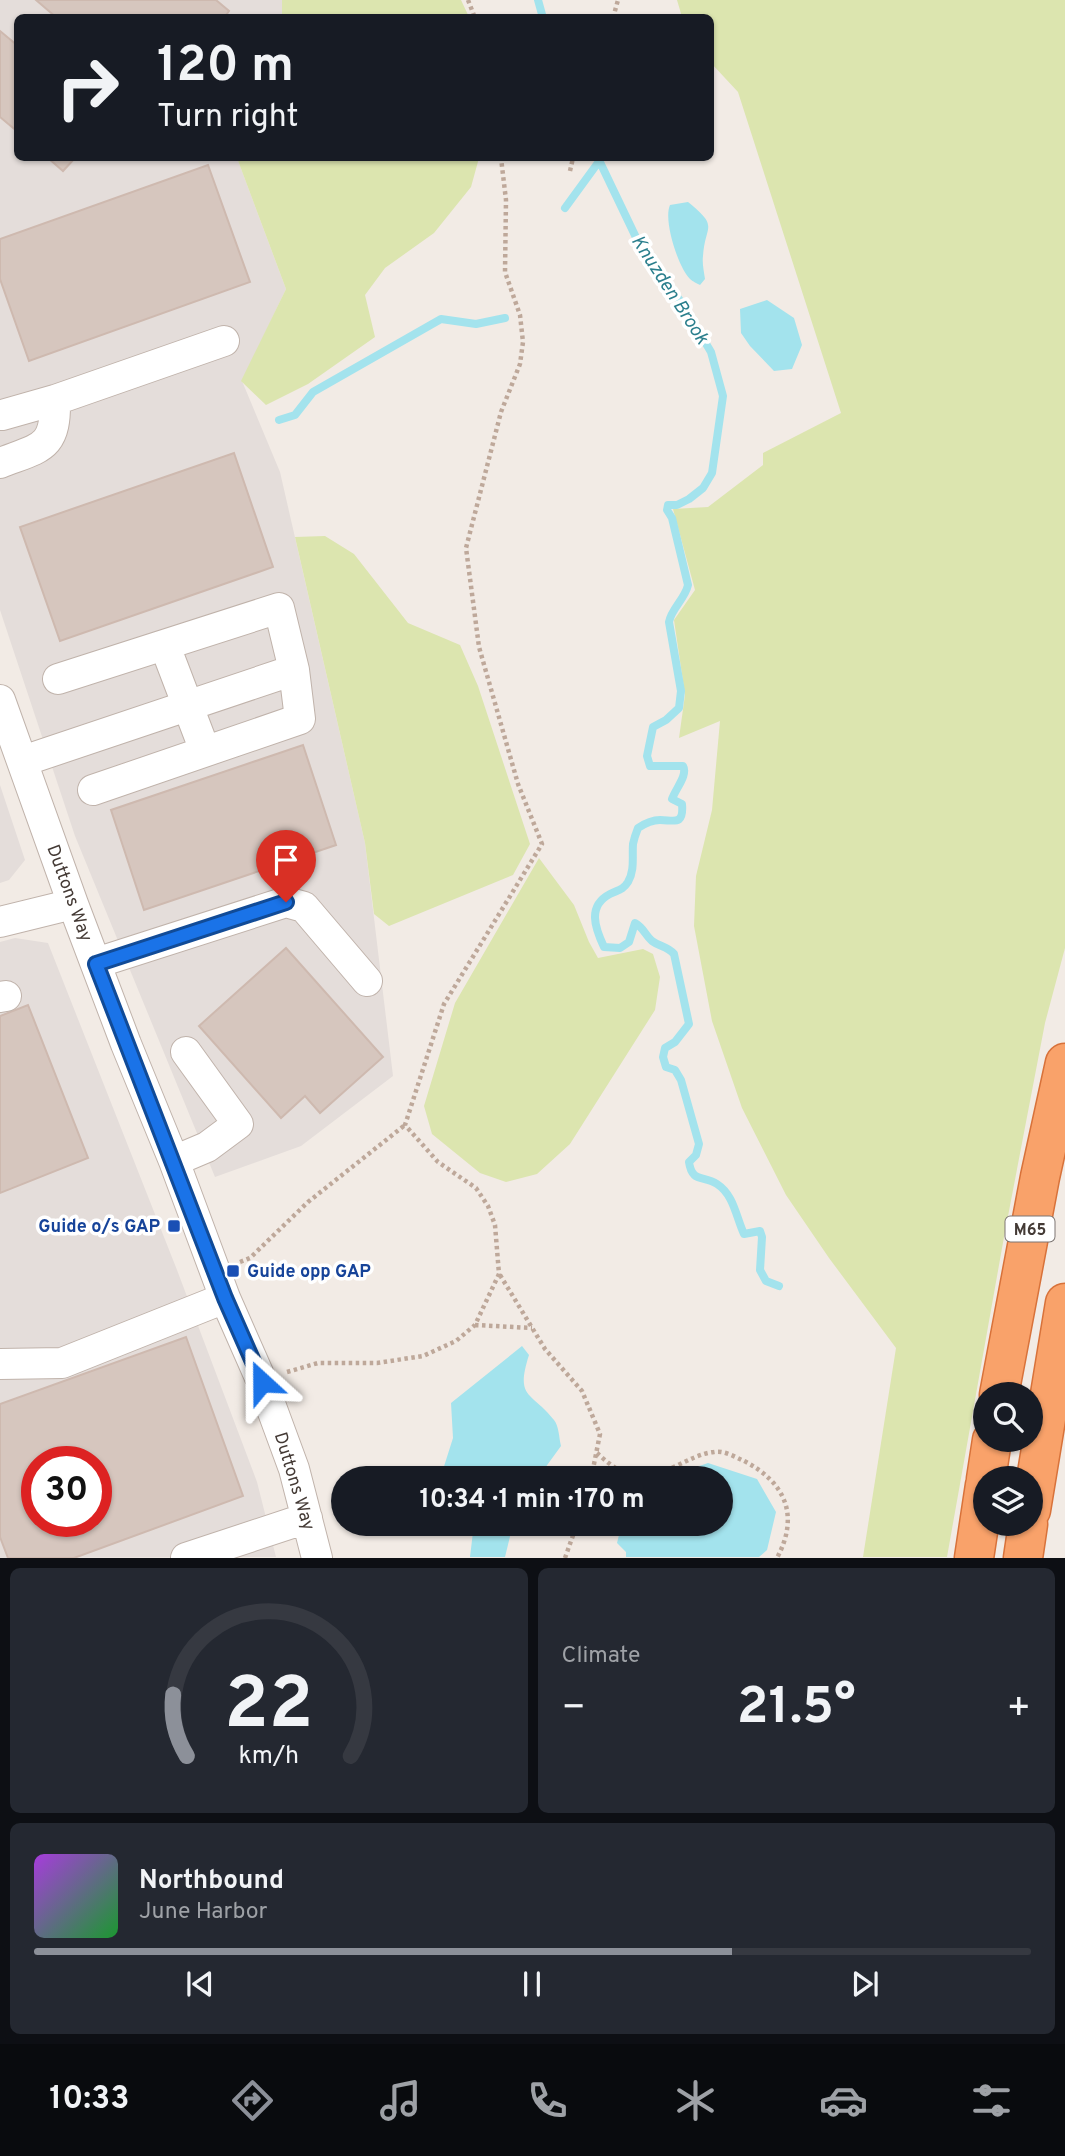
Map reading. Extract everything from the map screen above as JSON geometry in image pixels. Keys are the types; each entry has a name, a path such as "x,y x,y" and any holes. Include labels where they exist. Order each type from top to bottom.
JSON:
{"highway":[{"name":"M65","path":"1001,1382 1037,1190 1065,1063"},
{"path":"1038,1466 1065,1303"},
{"path":"974,1558 977,1536"},
{"path":"1023,1558 1026,1536"}],"street":[{"path":"2,415 55,400 224,341"},
{"path":"0,463 40,447 52,436 55,400"},
{"path":"58,679 279,608 295,670 300,719 93,790"},
{"path":"165,646 205,751"},
{"path":"23,761 295,670"},
{"name":"Duttons Way","path":"0,700 96,964 220,1285 262,1382 294,1469 317,1558"},
{"path":"96,964 286,902 304,907 368,981"},
{"path":"0,922 73,904"},
{"path":"174,1161 207,1147 238,1124 186,1052"},
{"path":"0,1364 62,1363 220,1285"},
{"path":"193,1556 307,1518"}],"path":[{"path":"220,1285 308,1202 405,1125 444,1004 542,844 518,784 479,647 466,548 501,412 520,364 523,342 520,315 505,272 506,200 501,161"},
{"path":"570,171 572,161"},
{"path":"405,1125 438,1162 476,1188 488,1206 495,1225 499,1274 545,1349 582,1391 600,1434 594,1466"},
{"path":"293,1370 318,1363 377,1363 423,1356 456,1341 475,1325 499,1274"},
{"path":"475,1325 532,1328"},
{"path":"597,1453 612,1466 638,1477 653,1475 714,1451 730,1454 752,1465 772,1479 780,1490 786,1508 787,1530 776,1558"},
{"path":"565,1558 573,1536"}],"shaded area":[{"path":"0,0 282,0 282,14 14,14 14,161 238,161 286,289 242,381 280,472 365,843 393,1076 301,1146 215,1177 75,836 0,610"},
{"path":"0,785 25,860 9,880 0,883"},
{"path":"15,938 48,943 257,1482 276,1557 0,1558 0,942"}],"green space":[{"path":"282,0 461,0 468,14 282,14"},
{"path":"677,0 1065,0 1065,948 1045,1023 978,1382 973,1382 973,1411 947,1557 863,1557 896,1348 786,1195 742,1108 712,1021 694,926 696,876 712,810 720,721 679,738 685,695 674,620 695,590 673,509 708,507 763,465 763,453 841,413 738,92 714,66 714,14 681,14"},
{"path":"238,161 478,161 471,187 434,233 385,268 365,295 375,337 308,384 266,405 241,381 286,289"},
{"path":"325,536 354,554 408,623 460,645 478,686 530,844 513,875 389,926 374,914 365,843 295,537"},
{"path":"539,858 574,905 598,958 643,949 653,954 660,977 655,1010 570,1144 537,1174 506,1182 480,1173 432,1134 424,1106 455,1003"}],"water":[{"path":"688,202 704,217 708,227 703,259 705,279 700,285 685,273 668,221 670,205"},
{"path":"767,300 794,318 802,345 792,369 774,371 741,333 740,309"},
{"path":"522,1346 529,1355 525,1369 525,1387 556,1423 561,1446 546,1466 444,1466 453,1438 451,1403"},
{"path":"733,1471 757,1479 776,1512 767,1550 759,1557 626,1557 626,1552 617,1543 619,1536 733,1536"},
{"path":"473,1536 510,1536 505,1557 470,1557"}],"building":[{"path":"36,0 216,0 229,11 227,14 52,14"},
{"path":"0,31 14,43 14,129 0,117"},
{"path":"51,161 72,161 63,171"},
{"path":"208,165 250,282 29,361 0,279 0,239"},
{"path":"234,453 273,567 60,641 20,527"},
{"path":"303,745 336,845 144,910 111,810"},
{"path":"286,948 383,1057 320,1113 305,1096 281,1118 199,1026"},
{"path":"28,1005 88,1158 0,1193 0,1016"},
{"path":"186,1337 243,1496 74,1558 8,1558 0,1537 0,1404"}],"waterway":[{"name":"Knuzden Brook","path":"538,0 542,14"},
{"name":"Knuzden Brook","path":"599,161 643,252 681,302 711,352 723,396 712,473 703,488 677,505 668,505 667,510 672,518 688,585 669,622 681,691 679,708 653,727 647,756 650,766 683,766 683,777 672,799 682,804 681,816 674,821 654,821 638,828 628,882 598,905 596,925 604,947 620,948 629,942 635,923 652,941 674,954 689,1024 675,1042 665,1048 663,1057 666,1067 675,1070 681,1080 699,1144 696,1155 689,1162 690,1169 695,1176 712,1181 723,1189 734,1207 744,1234 760,1231 760,1270 766,1281 779,1286"},
{"path":"565,208 599,161"},
{"path":"279,420 295,415 313,392 441,319 476,324 505,318"}],"place":[{"name":"Guide o/s GAP","path":"174,1226"},
{"name":"Guide opp GAP","path":"233,1271"}],"route":[{"path":"262,1382 225,1298 96,964 175,936 286,902"}]}
